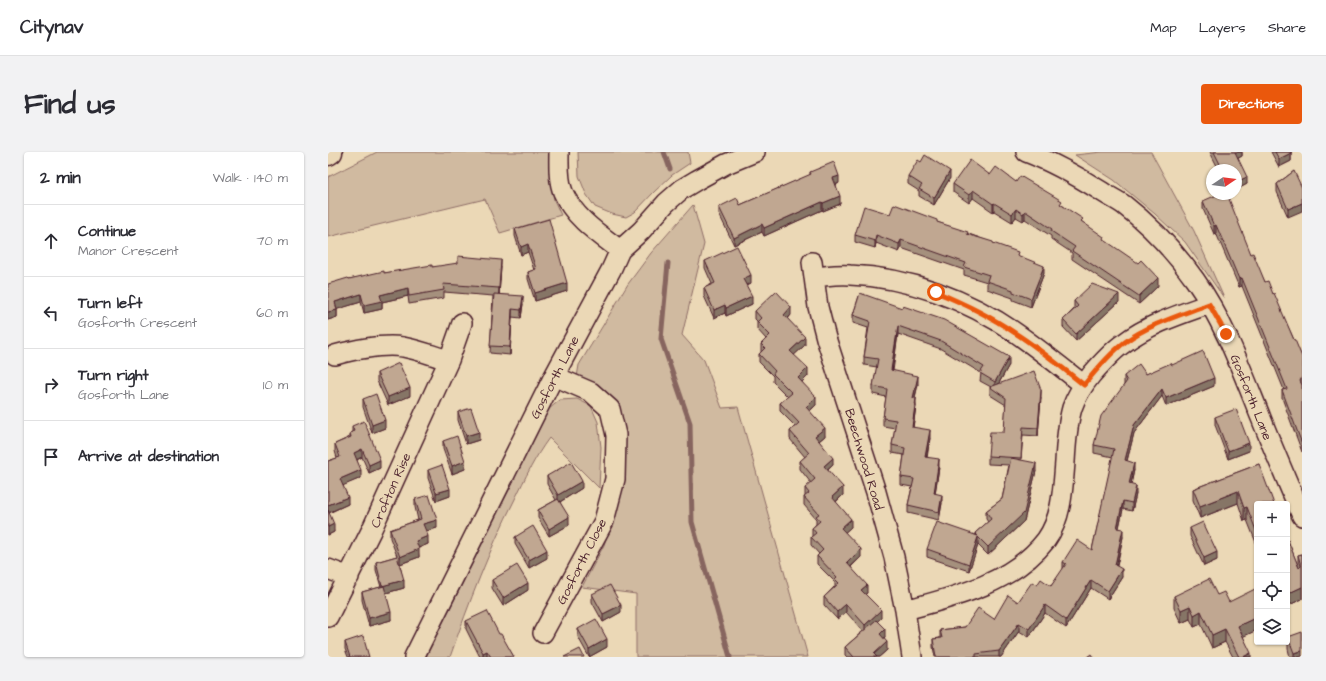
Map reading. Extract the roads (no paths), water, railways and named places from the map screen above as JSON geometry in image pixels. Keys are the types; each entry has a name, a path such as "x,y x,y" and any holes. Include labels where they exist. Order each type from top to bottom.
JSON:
{"street":[{"path":"559,152 559,172 562,191 570,206 589,225 620,250"},
{"name":"Gosforth Lane","path":"414,657 554,376 611,270 620,250 641,231 666,203 682,189 726,164 755,152"},
{"name":"Gosforth Lane","path":"1026,152 1052,163 1124,205 1162,240 1177,257 1195,281 1226,334 1302,516"},
{"name":"Beechwood Road","path":"912,657 905,610 894,557 876,492 829,345 818,306 813,270 880,277 936,292 958,301 992,318 1016,333 1084,385"},
{"path":"905,610 958,596 996,580 1026,561 1046,539 1057,517 1063,492 1067,433 1073,406 1084,385 1101,363 1124,342 1150,327 1209,304"},
{"name":"Crofton Rise","path":"328,617 349,578 449,360 462,323"},
{"path":"335,356 349,351 369,348 402,347 449,360"},
{"name":"Gosforth Close","path":"543,633 604,521 615,475 616,435 610,409 590,392 554,376"},
{"path":"328,569 349,578"}],"waterway":[{"path":"664,152 670,169"},
{"path":"668,263 661,339 690,423 692,522 730,657"}]}
